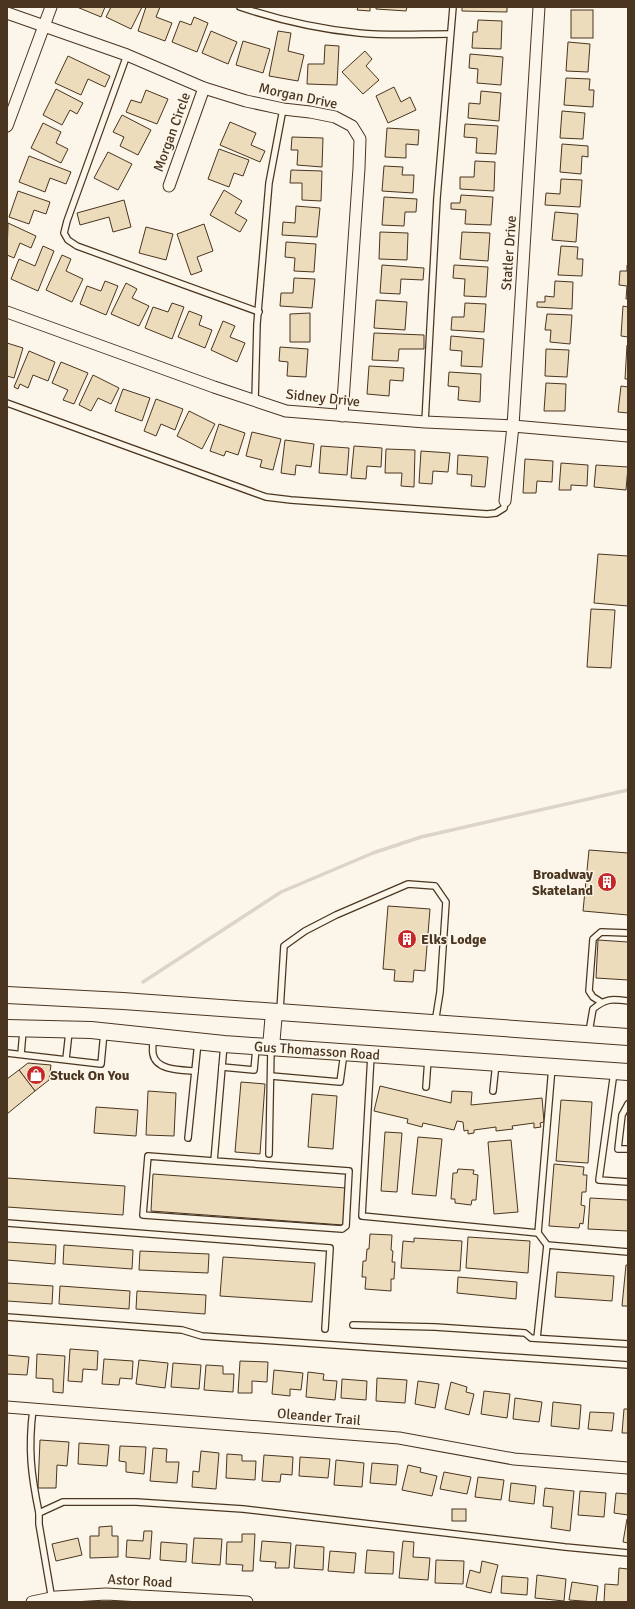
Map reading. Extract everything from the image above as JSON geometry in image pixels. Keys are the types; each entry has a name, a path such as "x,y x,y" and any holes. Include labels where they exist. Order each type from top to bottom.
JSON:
{"main road":[{"path":"7,995 123,1001 628,1038"},
{"path":"264,1047 277,1012"},
{"name":"Gus Thomasson Road","path":"7,1028 104,1032 198,1042 621,1072"}],"street":[{"path":"7,126 51,7"},
{"name":"Statler Drive","path":"505,501 513,426 539,7"},
{"name":"Morgan Drive","path":"7,13 127,55 204,88 246,101 283,109 310,112 334,117 352,126 360,139 359,175 342,416"},
{"name":"Morgan Circle","path":"169,186 204,88"},
{"name":"Sidney Drive","path":"7,312 286,411 425,422 513,426 628,436"},
{"name":"Oleander Trail","path":"7,1407 399,1438 514,1459 628,1468"},
{"name":"Astor Road","path":"32,1602 106,1594 247,1602"}],"lane":[{"path":"240,7 283,21 360,34 450,34"},
{"path":"425,422 437,198 453,7"},
{"path":"127,55 64,233 68,240 77,246 259,312"},
{"path":"255,401 259,312 269,183 283,109"},
{"path":"7,403 266,497 487,514 496,513 504,508 505,501"},
{"path":"277,1012 284,946 305,931 336,915 408,884 435,886 446,902 440,992 434,1024"},
{"path":"601,1002 592,997 589,992 593,939 601,932 628,933"},
{"path":"589,1035 593,1009 601,1002 608,999 628,1000"},
{"path":"21,1054 23,1028"},
{"path":"66,1059 69,1030"},
{"path":"7,1053 101,1064 104,1032"},
{"path":"154,1037 153,1054 156,1061 169,1069 195,1071"},
{"path":"188,1138 198,1042"},
{"path":"214,1161 224,1044"},
{"path":"222,1067 254,1070 264,1047"},
{"path":"264,1047 271,1076 269,1154"},
{"path":"271,1076 340,1082 344,1053"},
{"path":"372,1054 362,1216 538,1233"},
{"path":"426,1086 428,1058"},
{"path":"493,1091 496,1063"},
{"path":"537,1338 547,1245 538,1233 552,1067"},
{"path":"621,1072 599,1180 628,1182"},
{"path":"628,1104 622,1115 618,1149 628,1149"},
{"path":"148,1156 214,1161 349,1171 346,1226 342,1229 143,1215 148,1156"},
{"path":"7,1223 330,1248 325,1329"},
{"path":"547,1245 628,1252"},
{"path":"7,1317 182,1330 202,1336 628,1365"},
{"path":"353,1325 435,1327 525,1333 531,1338 628,1344"},
{"path":"33,1409 30,1437 30,1466 39,1513 39,1524 52,1600"},
{"path":"39,1513 63,1502 136,1502 243,1509 564,1547 628,1553"}],"building":[{"path":"77,7 105,7 101,17"},
{"path":"111,7 142,7 131,29 106,17"},
{"path":"146,7 160,7 156,17 172,23 165,41 138,31"},
{"path":"358,7 370,7 370,11 357,10"},
{"path":"376,7 407,7 406,11 376,9"},
{"path":"462,7 507,7 507,12 462,11"},
{"path":"571,10 593,10 593,38 571,38"},
{"path":"194,17 208,23 197,52 172,42 180,21 191,25"},
{"path":"478,20 502,21 501,49 472,48 473,32 477,32"},
{"path":"211,31 237,42 228,64 202,53"},
{"path":"278,31 291,33 288,51 304,55 298,81 269,76"},
{"path":"243,41 270,49 263,73 236,65"},
{"path":"568,42 590,44 588,72 566,71"},
{"path":"325,45 339,46 337,85 307,84 308,64 324,64"},
{"path":"365,51 372,59 366,66 379,80 363,94 342,72"},
{"path":"470,54 503,57 501,85 477,83 478,69 469,68"},
{"path":"68,56 110,76 105,87 88,79 81,95 55,83"},
{"path":"566,78 590,79 589,90 594,90 593,107 564,105"},
{"path":"394,87 401,102 410,97 416,110 388,123 376,96"},
{"path":"56,89 83,103 77,114 70,110 62,125 43,115"},
{"path":"146,90 168,99 157,124 126,112 131,100 141,103"},
{"path":"481,91 501,93 499,121 468,118 469,103 480,104"},
{"path":"562,111 585,113 583,139 560,138"},
{"path":"122,115 151,130 138,155 120,146 124,137 113,132"},
{"path":"230,122 256,133 251,145 265,151 260,162 220,145"},
{"path":"43,123 61,132 56,143 68,149 61,163 31,148"},
{"path":"465,124 498,126 496,154 476,153 477,138 464,137"},
{"path":"387,128 419,130 418,145 406,144 406,158 385,157"},
{"path":"292,137 323,138 322,167 297,165 298,150 291,150"},
{"path":"562,144 588,146 588,157 582,156 581,174 560,172"},
{"path":"219,149 249,160 243,176 234,173 229,187 208,179"},
{"path":"108,152 132,164 118,190 94,178"},
{"path":"29,156 71,172 66,184 50,178 45,192 19,182"},
{"path":"475,161 495,162 494,191 460,189 460,177 474,177"},
{"path":"384,166 403,167 402,175 414,175 413,193 382,191"},
{"path":"291,170 322,171 321,201 302,200 302,183 290,183"},
{"path":"561,179 582,180 580,207 545,205 546,193 560,194"},
{"path":"224,190 242,201 235,213 247,220 240,232 210,215"},
{"path":"18,191 50,202 46,214 34,210 29,224 9,217"},
{"path":"461,195 493,197 491,225 465,224 466,210 451,209 451,203 460,203"},
{"path":"384,197 417,199 416,212 405,212 404,226 382,225"},
{"path":"124,200 131,227 113,232 109,217 80,225 77,213"},
{"path":"296,206 320,208 317,237 282,235 283,222 295,223"},
{"path":"555,212 578,214 576,242 552,240"},
{"path":"8,223 36,236 31,248 20,243 14,258 7,255"},
{"path":"204,224 213,251 197,257 202,271 191,275 177,234"},
{"path":"146,227 173,234 166,260 139,253"},
{"path":"380,232 408,233 407,260 379,259"},
{"path":"462,232 490,233 488,261 460,259"},
{"path":"286,242 316,244 314,272 294,271 295,258 285,257"},
{"path":"43,246 54,251 38,291 11,279 19,259 35,266"},
{"path":"561,246 578,247 577,259 583,259 582,276 558,275"},
{"path":"62,255 71,259 66,271 83,279 72,302 46,290"},
{"path":"382,265 424,268 423,280 401,279 400,294 380,293"},
{"path":"454,265 488,267 486,297 464,296 465,279 453,278"},
{"path":"627,265 628,299 626,299 627,286 619,285 620,271 627,271"},
{"path":"294,278 315,279 312,308 280,306 281,293 293,293"},
{"path":"105,281 118,286 106,315 80,304 87,286 101,291"},
{"path":"555,281 573,282 572,309 537,307 537,302 545,302 545,296 554,297"},
{"path":"126,283 137,289 132,298 149,306 139,326 111,314"},
{"path":"376,300 407,302 405,330 374,328"},
{"path":"172,303 184,307 172,339 145,328 153,307 168,312"},
{"path":"465,303 486,304 484,332 451,330 452,317 464,317"},
{"path":"623,306 628,307 628,337 621,336"},
{"path":"189,311 202,316 199,325 212,330 205,348 178,337"},
{"path":"310,313 310,342 290,342 290,314"},
{"path":"547,314 572,315 570,344 550,342 551,330 545,330"},
{"path":"223,321 235,326 230,337 245,343 237,362 211,350"},
{"path":"374,333 424,335 424,349 399,349 398,361 372,360"},
{"path":"451,336 484,339 482,367 461,366 462,351 450,350"},
{"path":"7,343 23,348 14,378 7,376"},
{"path":"627,345 628,379 625,379"},
{"path":"280,347 308,349 306,377 287,376 288,362 279,361"},
{"path":"546,349 569,350 567,377 545,376"},
{"path":"29,351 55,362 48,381 33,375 28,388 20,384 18,389 14,387"},
{"path":"61,362 88,373 74,404 63,400 68,390 52,383"},
{"path":"369,366 404,368 403,381 390,380 389,396 367,394"},
{"path":"449,372 481,374 480,402 458,400 459,387 448,386"},
{"path":"93,375 119,388 111,404 98,398 91,411 79,405"},
{"path":"546,383 566,384 565,411 544,411"},
{"path":"621,386 628,387 628,413 618,412"},
{"path":"123,389 150,398 142,421 115,411"},
{"path":"156,399 183,409 175,430 161,424 156,436 144,431"},
{"path":"189,411 215,424 202,449 177,436"},
{"path":"219,424 245,433 238,455 226,451 224,456 210,451"},
{"path":"252,432 281,439 273,470 260,467 262,460 246,456"},
{"path":"285,440 314,444 311,467 296,465 295,475 281,473"},
{"path":"321,446 349,448 347,475 319,473"},
{"path":"354,446 382,448 381,467 367,466 366,479 351,478"},
{"path":"386,449 415,450 414,487 401,486 402,473 385,473"},
{"path":"421,451 450,453 448,472 433,471 432,484 419,483"},
{"path":"458,455 488,457 485,487 471,486 472,475 457,474"},
{"path":"525,459 553,461 552,482 537,481 536,493 523,493"},
{"path":"561,463 588,465 587,486 571,485 571,490 559,490"},
{"path":"596,465 628,467 626,490 594,487"},
{"path":"598,554 628,556 628,606 594,603"},
{"path":"591,609 615,610 611,668 587,667"},
{"name":"Broadway Skateland","path":"589,850 628,853 628,915 583,911"},
{"name":"Elks Lodge","path":"388,906 430,909 425,971 414,970 413,982 394,981 395,970 383,969"},
{"path":"598,940 628,942 628,980 596,978"},
{"name":"Stuck On You","path":"28,1063 51,1065 49,1080 35,1091 19,1070"},
{"path":"19,1070 35,1091 7,1114 7,1079"},
{"path":"241,1082 265,1084 260,1154 235,1152"},
{"path":"380,1086 451,1103 452,1091 472,1092 471,1105 542,1098 544,1122 540,1123 541,1127 534,1128 534,1123 512,1126 513,1129 496,1131 496,1127 474,1130 474,1133 468,1134 468,1130 464,1131 463,1122 457,1121 454,1130 423,1123 422,1127 407,1123 408,1119 374,1111"},
{"path":"148,1091 176,1093 174,1136 146,1135"},
{"path":"312,1094 337,1096 333,1149 308,1147"},
{"path":"561,1100 592,1102 588,1163 556,1161"},
{"path":"96,1107 138,1110 136,1136 94,1133"},
{"path":"385,1132 402,1133 397,1192 381,1191"},
{"path":"418,1137 442,1139 436,1196 412,1194"},
{"path":"511,1140 518,1212 494,1214 488,1142"},
{"path":"554,1164 584,1167 583,1175 587,1175 586,1192 582,1192 581,1205 585,1206 583,1224 580,1223 579,1228 549,1226"},
{"path":"458,1169 474,1170 473,1174 478,1175 476,1200 472,1200 471,1205 455,1203 455,1199 451,1199 453,1173 457,1173"},
{"path":"153,1174 346,1188 343,1225 151,1211"},
{"path":"7,1178 125,1186 123,1215 7,1207"},
{"path":"590,1198 628,1200 628,1231 588,1229"},
{"path":"370,1234 392,1235 392,1262 395,1262 394,1279 391,1279 391,1291 365,1289 366,1277 362,1277 363,1261 366,1261 367,1249 369,1249"},
{"path":"468,1237 530,1241 528,1273 466,1268"},
{"path":"414,1238 462,1241 460,1271 401,1268 403,1241 414,1242"},
{"path":"7,1242 56,1245 55,1264 7,1260"},
{"path":"64,1245 133,1250 132,1269 63,1264"},
{"path":"140,1251 209,1254 208,1273 139,1270"},
{"path":"223,1257 315,1263 312,1302 220,1296"},
{"path":"626,1265 628,1265 628,1306 622,1306"},
{"path":"557,1272 614,1276 612,1301 555,1297"},
{"path":"458,1277 517,1282 516,1299 457,1293"},
{"path":"7,1283 53,1286 52,1304 7,1301"},
{"path":"60,1286 130,1291 129,1309 59,1304"},
{"path":"137,1291 206,1295 205,1314 136,1309"},
{"path":"70,1349 98,1351 97,1370 83,1369 82,1382 68,1381"},
{"path":"37,1354 65,1356 63,1393 53,1392 53,1379 36,1378"},
{"path":"7,1355 29,1357 27,1375 7,1374"},
{"path":"104,1359 133,1361 132,1379 120,1378 119,1385 102,1384"},
{"path":"139,1360 168,1363 165,1388 136,1384"},
{"path":"240,1361 268,1362 267,1382 252,1381 252,1393 238,1393"},
{"path":"173,1363 201,1365 199,1389 171,1387"},
{"path":"206,1365 223,1366 223,1374 234,1374 233,1392 204,1390"},
{"path":"274,1370 303,1373 301,1390 290,1389 290,1396 272,1394"},
{"path":"308,1372 324,1374 323,1380 337,1381 335,1400 306,1397"},
{"path":"377,1378 407,1380 405,1403 376,1401"},
{"path":"342,1379 367,1381 366,1400 341,1398"},
{"path":"418,1381 439,1384 435,1408 415,1404"},
{"path":"451,1382 467,1387 466,1392 474,1394 469,1415 445,1409"},
{"path":"484,1391 510,1394 507,1418 481,1414"},
{"path":"515,1398 542,1402 539,1422 513,1419"},
{"path":"553,1402 581,1405 579,1429 551,1426"},
{"path":"624,1409 628,1409 628,1433 622,1433"},
{"path":"590,1412 614,1413 612,1431 588,1429"},
{"path":"40,1440 69,1442 67,1466 57,1465 56,1488 38,1488"},
{"path":"79,1443 109,1445 107,1466 78,1464"},
{"path":"120,1446 146,1447 144,1474 126,1472 126,1462 119,1461"},
{"path":"153,1448 167,1449 166,1462 179,1462 177,1483 150,1481"},
{"path":"201,1451 219,1453 216,1489 192,1487 193,1471 199,1472"},
{"path":"227,1454 242,1455 242,1461 256,1461 255,1480 226,1478"},
{"path":"264,1455 293,1457 292,1475 281,1474 280,1482 262,1481"},
{"path":"300,1457 330,1459 328,1478 299,1476"},
{"path":"336,1460 364,1463 362,1487 334,1485"},
{"path":"372,1463 398,1465 396,1485 370,1483"},
{"path":"408,1465 421,1468 420,1472 437,1476 432,1496 402,1490"},
{"path":"444,1472 471,1477 467,1494 440,1489"},
{"path":"478,1477 504,1480 501,1500 475,1497"},
{"path":"511,1483 536,1486 534,1504 509,1501"},
{"path":"545,1488 574,1491 570,1531 551,1528 553,1507 543,1506"},
{"path":"580,1491 606,1493 604,1517 578,1515"},
{"path":"616,1493 628,1494 628,1515 614,1513"},
{"path":"452,1509 466,1509 466,1521 452,1521"},
{"path":"628,1519 628,1543 623,1542"},
{"path":"112,1526 112,1536 118,1536 118,1557 90,1558 90,1536 99,1536 99,1527"},
{"path":"144,1531 152,1531 150,1559 126,1557 127,1540 143,1541"},
{"path":"242,1534 255,1534 253,1571 242,1571 243,1565 226,1564 227,1542 242,1542"},
{"path":"78,1538 82,1555 56,1561 52,1544"},
{"path":"194,1538 222,1539 220,1565 192,1563"},
{"path":"262,1541 291,1543 289,1568 275,1568 276,1562 260,1561"},
{"path":"403,1541 414,1542 413,1557 430,1558 428,1580 399,1578"},
{"path":"161,1542 187,1544 186,1562 160,1560"},
{"path":"296,1545 324,1547 323,1570 294,1568"},
{"path":"367,1550 394,1552 393,1574 365,1573"},
{"path":"330,1551 356,1553 354,1573 328,1571"},
{"path":"436,1560 464,1561 463,1584 435,1583"},
{"path":"482,1561 498,1565 491,1593 466,1587 470,1570 480,1573"},
{"path":"619,1568 628,1569 628,1602 604,1602 605,1584 618,1585"},
{"path":"537,1575 566,1579 564,1601 535,1598"},
{"path":"502,1576 528,1578 527,1595 501,1593"},
{"path":"572,1582 598,1586 596,1602 569,1600"}],"waterway":[{"path":"143,982 281,892 373,853 421,837 628,790"}],"place":[{"name":"Broadway Skateland","path":"607,882"},
{"name":"Elks Lodge","path":"407,939"},
{"name":"Stuck On You","path":"36,1075"}]}
